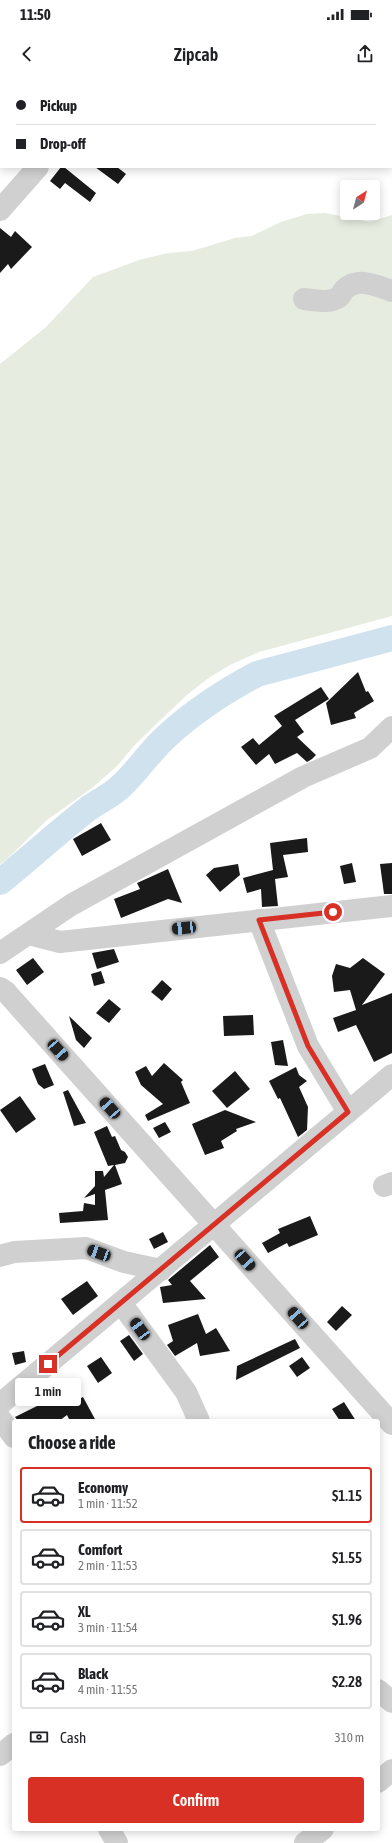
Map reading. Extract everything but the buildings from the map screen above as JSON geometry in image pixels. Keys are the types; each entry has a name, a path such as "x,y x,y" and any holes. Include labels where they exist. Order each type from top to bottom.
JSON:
{"street":[{"path":"0,210 37,168"},
{"path":"304,299 328,301 338,298 345,289 354,284 372,283 392,291"},
{"path":"0,953 71,905 303,777 370,748 392,727"},
{"path":"370,748 392,748"},
{"path":"29,934 60,942 392,906"},
{"path":"259,920 308,1046 348,1112"},
{"path":"0,988 6,992 392,1424 380,1433"},
{"path":"0,1404 392,1075"},
{"path":"0,1256 14,1252 86,1248 124,1262 161,1270"},
{"path":"121,1303 186,1392 198,1419"},
{"path":"0,1418 12,1433"},
{"path":"380,1692 392,1702"},
{"path":"0,1755 12,1746"},
{"path":"380,1780 392,1770"},
{"path":"109,1831 117,1843"}],"shaded area":[{"path":"325,213 340,216 340,220 360,220 370,222 392,215 392,616 259,652 230,665 210,677 188,694 150,730 117,766 92,788 47,820 0,864 0,364 45,328 93,277 139,260 168,253 192,251 235,238 252,236 281,222 307,214"}],"waterway":[{"path":"0,882 66,826 89,808 119,788 167,736 198,710 233,687 257,674 392,638"}],"route":[{"path":"48,1364 348,1112 308,1046 259,920 333,912"}]}
